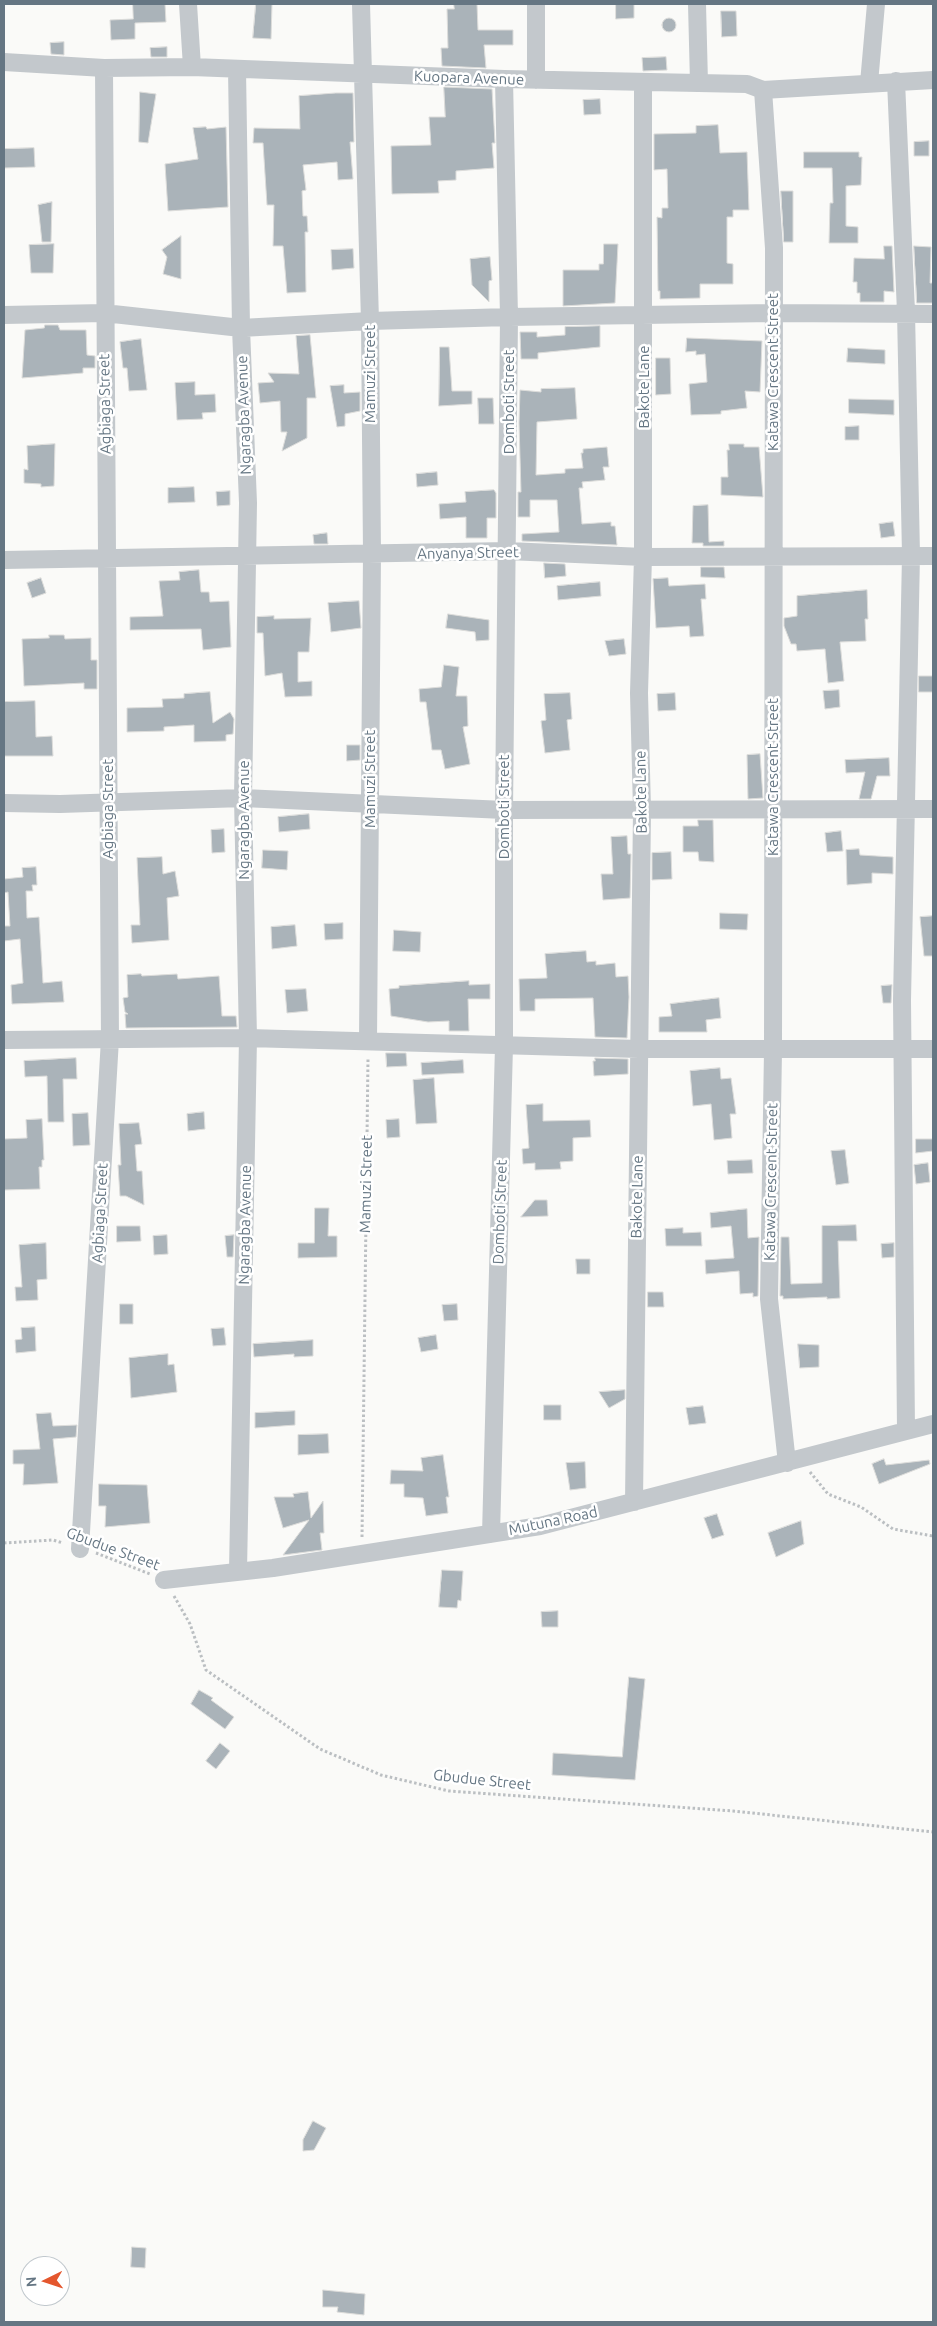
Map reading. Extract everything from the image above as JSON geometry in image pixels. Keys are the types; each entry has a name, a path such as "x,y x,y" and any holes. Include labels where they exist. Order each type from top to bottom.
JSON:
{"street":[{"path":"188,4 192,67"},
{"name":"Mamuzi Street","path":"361,4 370,321 372,554 368,1040"},
{"path":"536,4 536,80"},
{"path":"698,4 699,83"},
{"path":"869,83 876,4"},
{"name":"Kuopara Avenue","path":"4,62 104,68 192,67 536,80 747,84 763,90 896,80 933,80"},
{"name":"Agbiaga Street","path":"80,1548 110,1039 104,313 104,68"},
{"name":"Ngaragba Avenue","path":"237,69 241,328 248,503 243,798 248,1038 238,1571"},
{"name":"Domboti Street","path":"492,1534 504,1046 504,810 509,317 504,79"},
{"path":"896,80 906,312 912,555 902,1049 906,1430"},
{"name":"Bakote Lane","path":"634,1502 642,810 639,693 643,557 643,82"},
{"name":"Katawa Crescent Street","path":"763,90 774,248 772,558 773,1050 770,1299 794,1461"},
{"path":"4,315 104,313 241,328 370,321 644,314 906,312 933,314"},
{"name":"Anyanya Street","path":"4,560 247,558 508,552 643,557 933,556"},
{"path":"4,803 243,798 504,810 933,809"},
{"path":"4,1040 248,1038 639,1049 933,1049"},
{"name":"Mutuna Road","path":"164,1580 362,1554 540,1526 933,1424"}],"path":[{"name":"Mamuzi Street","path":"362,1554 368,1040"},
{"path":"794,1461 828,1494 861,1507 893,1529 933,1536"},
{"name":"Gbudue Street","path":"4,1542 53,1540 80,1548 164,1580 190,1624 206,1670 320,1749 381,1775 449,1791 733,1811 933,1832"}],"building":[{"path":"133,4 165,4 166,22 135,23 135,39 111,40 110,20 133,19"},
{"path":"256,4 272,4 271,39 253,38"},
{"path":"454,4 477,4 478,30 513,30 513,45 484,45 486,68 442,66 441,48 448,48 447,9 454,9"},
{"path":"616,4 634,4 634,18 616,19"},
{"path":"721,11 736,11 737,36 722,37"},
{"path":"666,18 672,18 676,25 672,32 666,32 662,28 662,22"},
{"path":"64,42 64,55 51,54 50,43"},
{"path":"167,47 167,57 151,57 150,48"},
{"path":"666,57 667,70 643,71 642,58"},
{"path":"444,87 492,89 495,143 492,143 494,168 456,171 456,180 438,181 439,193 392,194 391,146 431,145 429,117 445,117"},
{"path":"140,92 156,94 148,143 139,142"},
{"path":"353,93 354,142 350,142 353,179 338,180 337,162 303,165 306,190 302,191 303,216 307,216 308,232 305,232 306,292 287,293 283,246 273,246 274,205 267,205 263,143 253,143 254,128 300,129 299,96"},
{"path":"600,99 601,114 584,115 583,100"},
{"path":"718,125 720,153 747,152 749,210 733,210 733,217 727,217 727,263 733,264 733,284 700,284 700,298 660,299 660,291 658,291 657,217 662,218 662,208 668,208 667,169 654,170 654,134 696,133 696,126"},
{"path":"206,127 207,129 226,127 228,207 168,211 165,164 198,159 193,128"},
{"path":"929,141 929,156 914,156 914,142"},
{"path":"34,148 35,167 4,168 4,149"},
{"path":"804,152 859,152 859,157 862,157 861,185 846,186 846,226 858,227 858,243 829,243 830,203 833,203 832,168 804,168"},
{"path":"781,191 793,191 793,242 784,242"},
{"path":"52,202 51,242 42,242 38,205"},
{"path":"181,236 181,279 163,274 167,257 162,250"},
{"path":"54,244 53,273 31,273 29,245"},
{"path":"604,244 618,244 615,303 563,306 563,270 599,270 599,264 603,264"},
{"path":"884,246 892,246 894,292 884,291 884,302 860,302 860,293 857,293 857,282 853,282 854,258 884,259"},
{"path":"914,246 931,247 930,283 933,283 933,303 917,303"},
{"path":"353,249 354,268 332,270 331,250"},
{"path":"490,257 492,280 489,281 489,302 472,285 470,259"},
{"path":"45,325 58,325 60,330 86,330 87,355 95,356 95,368 83,368 83,373 22,378 25,330 44,328"},
{"path":"600,326 600,347 538,353 538,359 521,359 520,332 537,332 537,337 565,335 565,327"},
{"path":"310,335 316,398 307,398 307,438 282,451 287,432 281,432 280,401 260,403 258,383 274,382 268,373 299,374 296,336"},
{"path":"687,338 762,341 760,392 745,391 747,408 721,411 721,414 691,415 689,384 707,382 705,354 696,355 696,351 686,352"},
{"path":"141,339 147,390 129,391 127,368 123,368 120,342"},
{"path":"440,347 449,347 452,391 472,391 472,404 439,406"},
{"path":"848,348 885,350 885,364 847,362"},
{"path":"656,358 670,358 671,394 656,395"},
{"path":"195,382 195,395 215,394 216,412 202,413 203,419 177,420 175,383"},
{"path":"344,385 344,393 360,392 360,411 345,414 345,426 337,427 330,386"},
{"path":"575,388 577,419 537,422 536,475 565,473 565,469 583,468 581,453 583,453 583,449 607,447 609,467 603,467 605,480 582,482 583,488 579,488 582,524 611,522 611,526 615,526 617,545 522,541 522,534 559,532 557,500 530,500 530,517 518,517 518,492 521,492 520,390 541,392 541,389"},
{"path":"478,398 493,398 494,424 479,424"},
{"path":"849,399 894,400 894,415 849,413"},
{"path":"859,426 859,440 845,440 845,427"},
{"path":"55,444 54,486 41,487 41,484 24,483 24,469 28,470 27,446"},
{"path":"729,444 759,447 763,497 721,495 721,477 728,477 727,450 729,450"},
{"path":"437,472 438,485 417,487 416,474"},
{"path":"194,487 195,502 168,503 168,488"},
{"path":"494,490 496,493 496,518 487,518 487,538 466,538 466,517 440,519 439,504 466,502 465,492"},
{"path":"230,491 230,505 217,506 216,492"},
{"path":"708,505 709,542 724,541 724,546 703,546 703,543 692,543 693,506"},
{"path":"893,522 895,536 881,538 879,524"},
{"path":"327,533 328,544 314,544 313,535"},
{"path":"544,563 565,564 566,576 545,578"},
{"path":"701,567 724,567 725,578 701,577"},
{"path":"199,570 201,592 209,592 210,602 229,601 231,647 203,650 201,629 130,630 130,617 163,616 159,581 180,580 179,572"},
{"path":"41,578 46,593 32,598 27,583"},
{"path":"668,578 669,586 705,584 706,599 701,599 704,636 690,637 689,626 656,628 653,579"},
{"path":"600,582 601,596 558,600 557,586"},
{"path":"867,590 868,619 865,619 866,641 840,642 844,681 828,683 825,649 797,651 796,644 791,644 784,626 784,618 797,616 797,596"},
{"path":"359,601 361,628 331,632 328,603"},
{"path":"448,614 489,620 489,640 476,641 475,632 446,628"},
{"path":"274,616 274,619 311,618 309,652 298,652 298,682 312,681 312,696 285,697 282,673 265,676 263,633 257,633 257,617"},
{"path":"49,635 64,635 65,639 91,638 91,660 97,660 97,689 84,689 84,683 24,686 22,639 49,638"},
{"path":"624,639 626,654 609,656 605,641"},
{"path":"444,665 459,667 456,696 467,696 468,726 463,727 470,764 445,769 441,750 432,750 426,702 420,702 419,689 441,687"},
{"path":"919,676 933,676 933,692 919,692"},
{"path":"839,690 840,707 825,709 823,691"},
{"path":"210,692 213,723 230,712 234,719 233,734 226,735 226,741 194,742 194,725 164,727 164,731 127,732 127,708 163,707 162,699 184,698 184,694"},
{"path":"570,693 572,719 567,720 570,750 545,753 541,721 546,720 544,694"},
{"path":"675,693 676,710 658,711 657,694"},
{"path":"35,701 36,737 52,736 53,756 4,756 4,702"},
{"path":"347,745 360,745 360,760 347,761"},
{"path":"760,754 763,798 748,799 747,755"},
{"path":"889,758 890,776 877,776 871,799 859,799 865,772 846,773 845,760"},
{"path":"309,814 310,829 279,832 278,817"},
{"path":"698,820 713,820 714,862 699,861 698,852 683,852 683,826 698,826"},
{"path":"224,829 225,852 212,853 211,830"},
{"path":"841,831 843,851 827,852 825,833"},
{"path":"627,836 628,854 631,854 630,898 603,900 601,874 613,874 611,837"},
{"path":"859,849 860,855 893,857 893,874 872,873 872,883 847,885 846,850"},
{"path":"263,850 288,851 287,870 262,868"},
{"path":"671,852 672,879 652,880 652,853"},
{"path":"162,857 163,874 175,871 179,896 167,898 169,940 132,943 131,925 140,925 137,858"},
{"path":"36,867 37,885 32,885 33,891 26,891 27,918 39,917 43,983 62,981 64,1002 12,1004 11,985 23,983 20,939 4,941 4,926 10,926 8,892 4,893 4,879 23,877 22,868"},
{"path":"720,913 748,914 747,930 720,929"},
{"path":"933,916 933,956 924,956 920,917"},
{"path":"343,923 343,939 325,940 324,924"},
{"path":"295,925 297,946 272,949 271,927"},
{"path":"394,930 421,932 420,952 393,951"},
{"path":"586,951 587,962 596,961 596,965 615,963 616,977 628,976 627,1038 595,1037 593,998 535,999 535,1011 520,1011 519,979 547,978 545,954"},
{"path":"141,974 142,976 177,974 178,979 219,976 222,1016 236,1016 237,1027 126,1028 125,1014 128,1014 125,1012 123,998 128,997 127,975"},
{"path":"469,981 469,985 490,984 490,999 468,999 469,1031 449,1031 449,1021 428,1022 391,1016 389,989 399,988 399,986"},
{"path":"892,985 891,1003 883,1003 881,986"},
{"path":"306,989 308,1011 287,1013 285,990"},
{"path":"719,998 721,1018 706,1020 707,1032 659,1032 659,1017 672,1016 670,1004"},
{"path":"386,1053 406,1053 407,1066 387,1067"},
{"path":"76,1058 77,1079 63,1079 64,1122 48,1122 47,1076 25,1077 24,1061"},
{"path":"595,1058 628,1059 628,1074 594,1076 593,1061 595,1061"},
{"path":"463,1060 464,1073 422,1075 421,1063"},
{"path":"720,1068 721,1079 731,1078 736,1114 730,1114 732,1138 714,1140 711,1104 693,1106 690,1071"},
{"path":"434,1078 437,1123 416,1124 413,1080"},
{"path":"543,1104 543,1121 590,1120 591,1137 573,1138 573,1161 560,1162 561,1169 535,1170 535,1163 523,1164 522,1149 529,1148 526,1105"},
{"path":"204,1112 205,1129 188,1131 187,1114"},
{"path":"88,1113 90,1145 73,1146 72,1114"},
{"path":"42,1119 44,1160 42,1160 42,1167 39,1167 40,1189 4,1190 4,1139 27,1138 26,1120"},
{"path":"399,1119 400,1137 387,1138 386,1120"},
{"path":"139,1123 142,1144 135,1145 137,1171 142,1171 144,1205 126,1196 120,1196 118,1165 121,1165 119,1124"},
{"path":"916,1139 933,1139 933,1151 916,1153"},
{"path":"845,1150 849,1183 836,1185 831,1151"},
{"path":"752,1160 753,1173 728,1174 727,1161"},
{"path":"928,1163 930,1182 916,1184 914,1165"},
{"path":"535,1200 547,1200 548,1216 521,1217"},
{"path":"315,1208 329,1208 328,1236 337,1236 337,1257 298,1258 298,1243 314,1243"},
{"path":"747,1209 748,1238 759,1237 758,1296 753,1297 753,1293 740,1294 739,1271 706,1274 705,1260 734,1258 731,1226 711,1228 710,1213"},
{"path":"856,1225 857,1241 838,1241 840,1298 783,1299 783,1296 780,1296 781,1237 789,1237 791,1284 822,1283 822,1226"},
{"path":"117,1226 140,1226 141,1241 117,1242"},
{"path":"683,1228 683,1233 701,1232 702,1246 666,1246 665,1229"},
{"path":"167,1235 168,1254 154,1255 153,1236"},
{"path":"234,1235 233,1257 227,1257 225,1236"},
{"path":"46,1243 47,1279 37,1280 38,1300 16,1301 15,1287 22,1287 19,1245"},
{"path":"894,1243 894,1257 882,1258 881,1244"},
{"path":"576,1259 590,1259 590,1274 577,1274"},
{"path":"648,1292 663,1292 664,1307 648,1307"},
{"path":"120,1304 133,1304 133,1324 120,1324"},
{"path":"457,1304 458,1320 444,1321 442,1305"},
{"path":"35,1327 36,1351 16,1353 15,1340 22,1339 21,1328"},
{"path":"224,1328 226,1345 213,1346 211,1329"},
{"path":"436,1335 438,1349 421,1352 418,1338"},
{"path":"313,1340 313,1356 294,1357 294,1354 254,1357 253,1344"},
{"path":"798,1344 819,1345 819,1367 800,1368"},
{"path":"168,1354 168,1365 174,1364 177,1392 131,1398 129,1358"},
{"path":"625,1390 625,1399 609,1408 599,1392"},
{"path":"544,1405 561,1405 561,1420 544,1420"},
{"path":"703,1406 706,1423 689,1425 686,1408"},
{"path":"295,1411 295,1425 255,1428 255,1413"},
{"path":"51,1413 53,1426 77,1425 76,1437 53,1439 58,1483 23,1485 24,1464 13,1464 13,1450 40,1449 36,1414"},
{"path":"328,1434 329,1453 298,1455 298,1435"},
{"path":"443,1455 449,1497 446,1497 448,1513 426,1516 423,1498 404,1497 404,1484 390,1484 391,1470 423,1471 421,1458"},
{"path":"884,1459 886,1465 929,1460 930,1464 879,1484 872,1464"},
{"path":"585,1462 586,1488 570,1490 566,1463"},
{"path":"99,1484 147,1485 150,1523 105,1527 106,1506 99,1506"},
{"path":"308,1492 311,1518 323,1501 324,1533 320,1533 322,1550 283,1555 309,1520 283,1528 274,1497 294,1497 293,1494"},
{"path":"717,1514 724,1535 712,1539 704,1518"},
{"path":"801,1521 804,1544 776,1557 768,1533"},
{"path":"442,1570 463,1571 461,1601 458,1600 457,1608 439,1607"},
{"path":"558,1611 558,1627 542,1627 541,1612"},
{"path":"629,1677 645,1679 635,1780 552,1775 553,1753 622,1757"},
{"path":"199,1690 213,1698 211,1700 234,1717 225,1729 191,1704"},
{"path":"220,1743 230,1751 216,1769 206,1761"},
{"path":"313,2121 326,2128 314,2150 303,2151 303,2140"},
{"path":"132,2247 146,2248 145,2268 131,2267"},
{"path":"323,2290 365,2294 364,2315 337,2312 338,2307 323,2307"}]}
